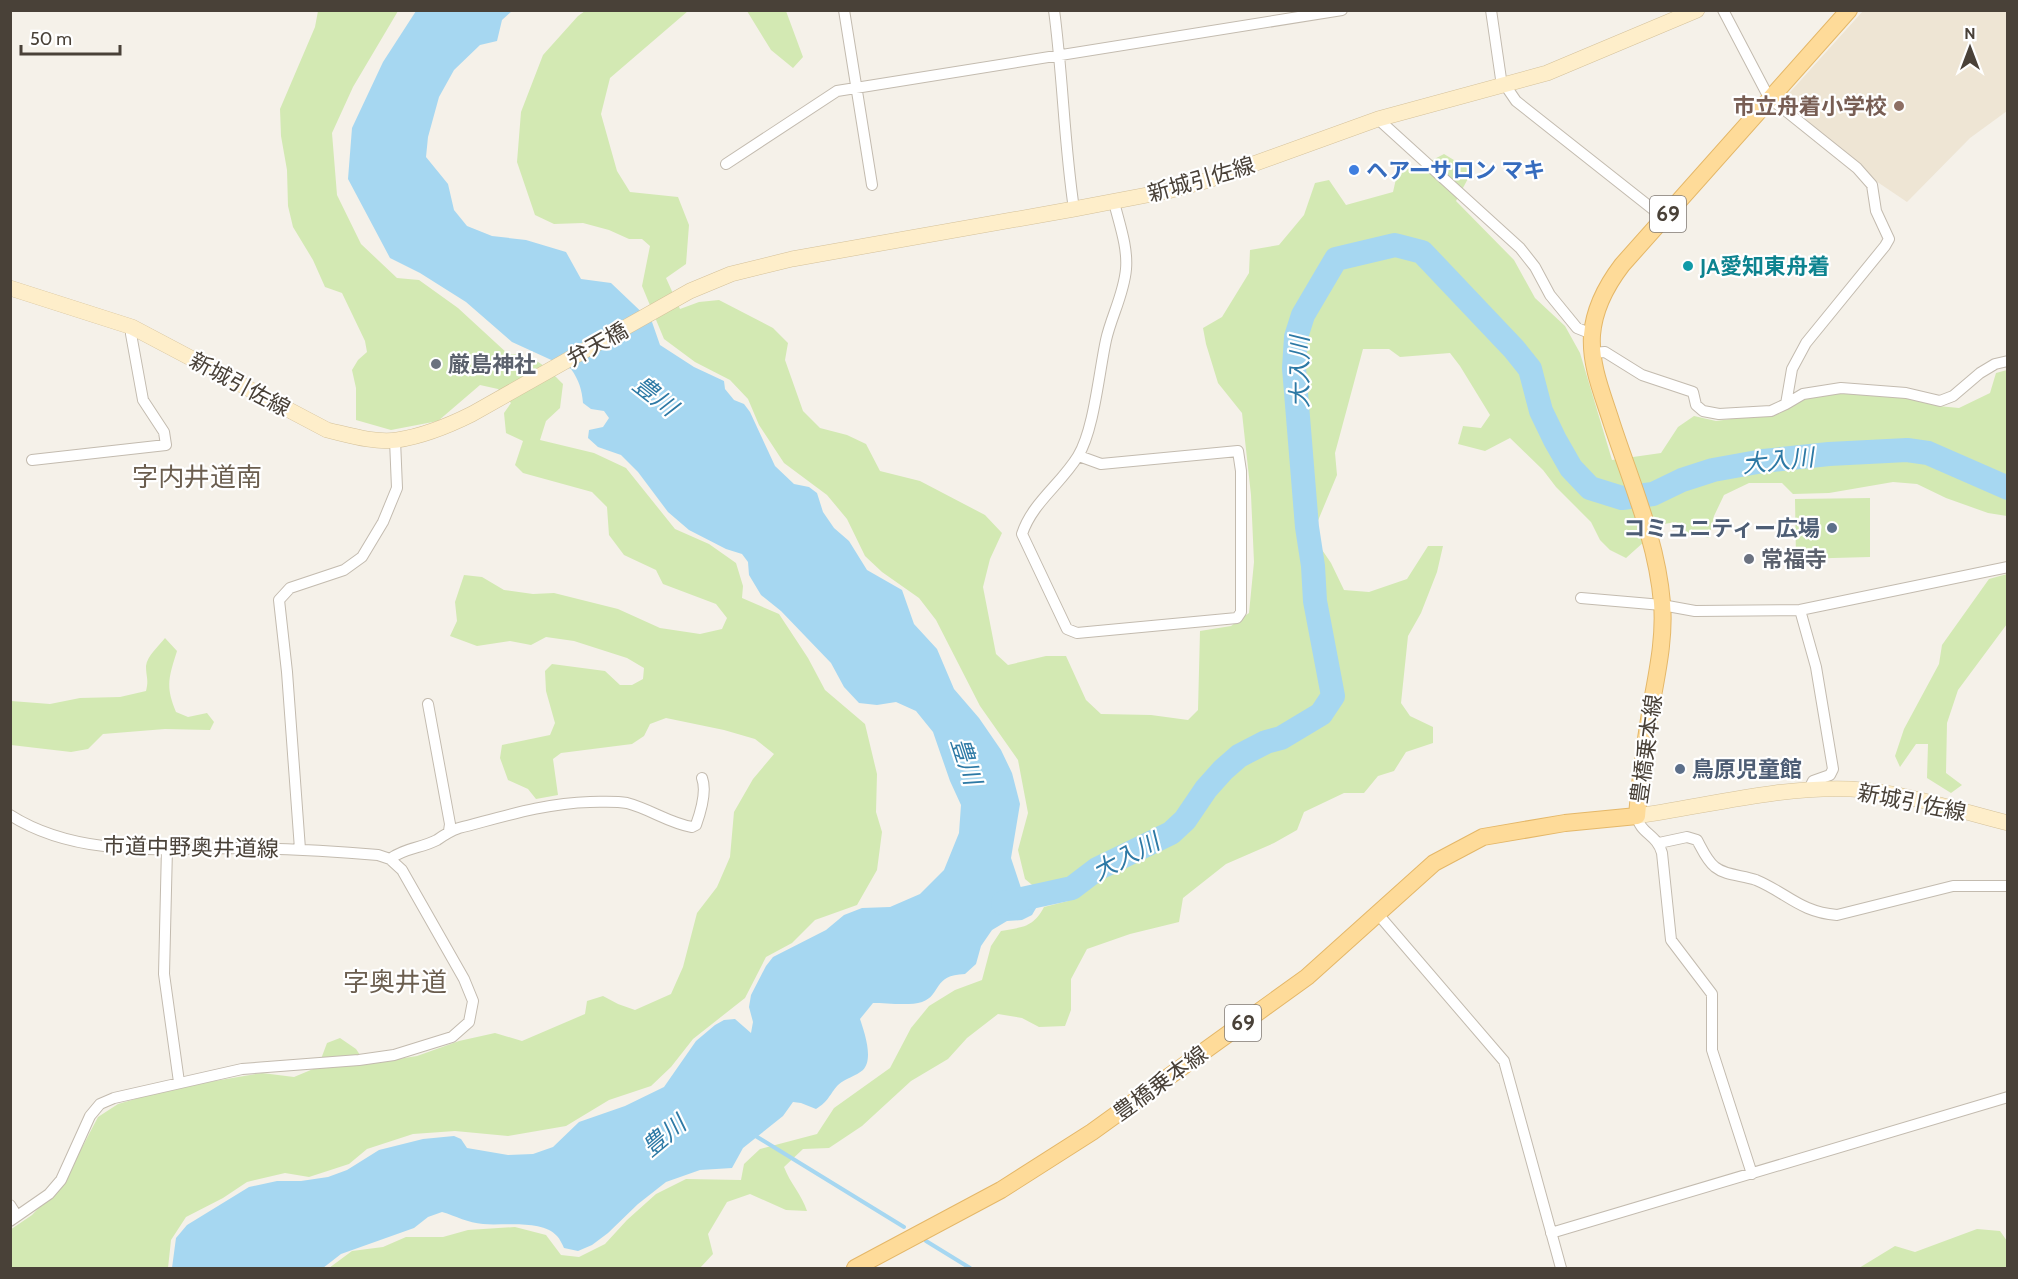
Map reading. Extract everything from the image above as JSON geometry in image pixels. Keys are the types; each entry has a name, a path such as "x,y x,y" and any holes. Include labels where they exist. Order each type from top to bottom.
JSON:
{"main road":[{"name":"新城引佐線","path":"690,291 731,274 792,259 1074,210 1168,191 1209,180 1378,119 1547,73 1697,10"},
{"name":"豊橋乗本線","path":"855,1269 1000,1190 1092,1132 1307,977 1434,863 1483,837 1565,824 1637,816 1642,766 1661,647 1662,605 1658,566 1650,537 1598,381 1592,352 1592,334 1598,307 1610,281 1849,10"},
{"name":"新城引佐線","path":"10,288 132,327 327,430 362,438 395,440 438,430 472,414"},
{"name":"弁天橋","path":"472,414 690,291"},
{"name":"新城引佐線","path":"1637,816 1809,789 1852,789 1895,795 2007,823"}],"street":[{"path":"844,10 872,185"},
{"path":"1054,10 1060,55 1067,161 1074,210"},
{"path":"726,164 837,91 1342,10"},
{"path":"1491,10 1502,79 1516,101 1664,218"},
{"path":"1723,10 1771,99 1857,168 1872,185 1876,211 1889,239 1806,343 1792,369 1785,404"},
{"path":"1378,119 1520,248 1535,267 1550,295 1577,328 1592,334"},
{"path":"1079,456 1101,464 1238,451 1241,471 1241,612 1237,618 1077,633 1066,630 1022,534 1027,519 1079,456 1088,432 1106,338 1126,267 1125,250 1114,202"},
{"path":"32,460 166,445 164,432 143,400 131,334 132,327"},
{"path":"1592,352 1605,352 1642,375 1693,392 1696,405 1703,411 1719,414 1771,411 1803,394 1841,388 1878,389 1940,401 1953,396 1980,373 1995,364 2007,361"},
{"path":"300,849 287,672 279,600 290,588 344,570 362,557 383,522 397,488 395,440"},
{"path":"1581,598 1662,605 1695,611 1800,610 2007,567"},
{"path":"1800,610 1815,668 1833,769 1830,775 1813,781 1809,789"},
{"path":"428,704 450,824 449,831"},
{"path":"10,1205 14,1218 49,1194 61,1180 90,1116 100,1104 132,1092 242,1070 394,1055 452,1037 469,1022 473,1001 464,979 402,870 390,859 398,853 436,840 449,831 546,806 612,801 637,806 667,820 692,827 698,820 704,791 702,778"},
{"name":"市道中野奥井道線","path":"10,815 39,830 90,844 122,848 300,849 378,855 390,859"},
{"path":"1637,816 1638,825 1659,843 1662,853 1671,940 1712,994 1712,1050 1752,1174"},
{"path":"1659,843 1687,837 1697,840 1712,865 1719,870 1757,880 1809,910 1825,914 1837,915 1953,886 2007,886"},
{"path":"167,848 164,974 179,1082"},
{"path":"1377,913 1504,1061 1561,1269"},
{"path":"1551,1233 2007,1097"}],"shaded area":[{"name":"市立舟着小学校","path":"1863,11 2007,11 2007,111 1970,138 1907,202 1873,179 1783,100"}],"green space":[{"path":"318,11 398,11 353,87 332,133 337,195 361,244 397,278 419,280 458,308 508,354 533,359 551,372 563,384 560,408 546,421 540,440 594,453 626,468 675,529 709,544 736,563 743,586 742,598 779,614 808,658 825,690 865,724 877,774 876,812 882,832 877,870 857,905 815,920 792,943 766,957 745,998 693,1039 671,1067 651,1086 609,1100 566,1126 508,1136 455,1131 413,1134 367,1149 349,1164 309,1177 285,1173 247,1182 223,1198 186,1217 171,1240 168,1268 11,1268 10,1230 32,1215 65,1180 98,1117 118,1104 173,1088 262,1073 294,1077 318,1067 327,1043 340,1038 356,1049 366,1064 417,1056 459,1041 495,1033 522,1041 585,1014 587,1001 603,996 635,1010 671,994 683,967 697,913 717,887 730,857 734,812 753,779 774,754 755,739 666,718 650,724 644,736 632,744 561,753 553,759 558,795 536,799 528,789 508,780 500,758 502,745 550,735 555,723 546,691 545,671 552,664 605,671 620,685 632,685 643,679 644,668 627,658 574,641 546,637 531,645 510,641 477,646 450,636 457,621 455,602 464,575 482,577 504,590 533,594 554,593 618,609 660,628 700,634 722,629 727,618 716,604 663,584 656,570 624,555 609,535 607,507 592,492 523,473 515,465 523,441 506,433 504,413 511,403 498,389 480,385 438,421 391,430 356,420 356,388 352,370 367,352 365,341 342,293 325,287 313,260 293,227 288,206 287,170 281,136 280,109 315,27"},
{"path":"585,11 688,11 610,78 601,114 617,171 630,192 678,197 689,225 686,264 666,278 680,309 699,302 719,300 773,328 788,343 785,360 803,411 820,428 847,435 866,444 880,471 920,481 985,515 1002,533 990,559 983,587 996,654 1008,665 1046,656 1066,656 1086,700 1101,714 1151,715 1188,720 1198,710 1200,631 1231,626 1249,613 1254,562 1251,495 1242,413 1218,383 1203,328 1222,317 1249,273 1250,250 1279,245 1304,215 1315,183 1329,180 1346,205 1393,192 1398,170 1419,167 1444,154 1472,171 1456,201 1514,260 1535,298 1565,326 1580,353 1612,460 1661,453 1678,427 1694,416 1716,421 1761,415 1788,400 1834,393 1903,394 1938,406 1959,408 1990,393 1996,373 2007,370 2007,516 1988,513 1946,498 1917,484 1893,482 1829,493 1793,494 1782,483 1749,483 1724,495 1714,516 1709,538 1688,533 1676,522 1664,524 1626,558 1610,550 1600,540 1591,522 1510,438 1485,451 1458,444 1463,426 1481,428 1490,415 1450,353 1400,357 1389,349 1363,349 1335,453 1337,475 1317,523 1316,541 1331,563 1344,590 1369,592 1407,579 1428,546 1443,546 1437,572 1421,613 1408,636 1401,703 1410,716 1433,727 1433,743 1406,752 1394,771 1378,776 1364,793 1344,793 1304,812 1297,830 1226,864 1183,898 1179,922 1130,934 1087,949 1071,979 1071,1010 1065,1026 1039,1027 1022,1018 998,1014 967,1038 948,1059 911,1081 862,1126 829,1148 803,1149 784,1167 807,1211 786,1210 750,1194 727,1202 708,1234 713,1254 700,1268 329,1268 352,1251 383,1247 406,1237 443,1237 468,1230 515,1227 546,1235 561,1255 579,1257 605,1244 656,1194 686,1179 741,1180 744,1164 760,1149 817,1134 834,1108 890,1068 911,1028 929,1006 955,990 982,980 991,946 1001,931 1031,923 1044,907 1068,901 1059,884 1037,889 1025,879 1018,850 1028,813 1018,760 980,706 936,620 919,598 882,572 865,556 847,519 827,495 784,463 759,425 748,399 730,380 695,362 664,339 642,286 650,246 642,239 629,239 609,230 583,223 554,224 535,215 517,162 521,112 543,55"},
{"path":"747,11 786,11 803,57 793,68 771,50"},
{"name":"コミュニティー広場","path":"1870,498 1870,557 1796,559 1795,499"},
{"path":"2007,574 2007,624 1958,690 1947,723 1946,773 1962,785 1951,793 1927,778 1928,744 1916,744 1900,767 1895,756 1904,729 1939,664 1942,645 1989,579"},
{"path":"165,638 177,651 169,682 170,695 176,712 188,717 207,713 214,722 210,730 165,729 103,734 88,749 71,752 11,745 11,701 50,704 80,698 120,697 146,691 147,662"},
{"path":"1977,1229 2000,1231 2007,1241 2007,1268 1859,1268 1895,1246 1915,1252"}],"water":[{"name":"豊川","path":"416,11 512,11 502,20 497,41 480,45 454,70 439,97 428,137 426,157 448,184 454,210 467,226 492,236 526,240 566,252 581,279 611,283 652,322 660,345 694,367 724,381 725,389 734,400 744,404 750,412 775,466 794,484 809,487 817,493 823,512 834,528 849,541 867,570 902,590 914,624 937,649 954,689 979,718 1001,750 1012,773 1020,804 1011,858 1021,888 1034,893 1039,903 1032,915 1022,920 1007,921 992,930 981,946 976,964 965,974 954,975 942,981 928,999 911,1004 873,1003 860,1019 868,1052 866,1065 863,1070 838,1085 820,1106 816,1109 793,1102 783,1116 743,1148 732,1168 700,1170 666,1182 638,1204 608,1233 592,1245 578,1251 564,1248 557,1236 542,1227 478,1223 442,1212 428,1217 414,1228 341,1254 323,1268 172,1268 176,1238 187,1225 249,1187 277,1181 301,1181 328,1177 347,1170 379,1150 423,1139 454,1136 461,1139 467,1148 508,1155 533,1154 553,1147 579,1122 625,1106 664,1087 696,1041 715,1025 724,1020 735,1019 751,1033 753,1022 749,1007 751,995 773,957 826,930 844,915 862,908 890,907 920,894 944,870 959,833 961,805 933,732 916,711 896,702 877,705 859,703 844,687 831,663 781,611 761,595 749,575 748,562 742,554 726,549 689,530 668,512 638,472 621,455 598,447 588,438 589,430 603,427 609,418 604,411 591,409 583,403 580,385 571,369 512,342 466,302 420,273 390,258 348,179 352,128 383,62"}],"waterway":[{"name":"大入川","path":"1003,903 1072,888 1097,869 1171,833 1185,820 1206,789 1239,756 1266,742 1281,738 1321,714 1333,696 1315,601 1294,368 1296,337 1303,315 1336,259 1395,245 1422,252 1514,349 1530,369 1541,411 1555,440 1571,468 1590,488 1622,498 1653,494 1682,480 1713,470 1763,461 1829,454 1907,450 1928,453 2008,488"},
{"path":"754,1135 904,1227"},
{"path":"926,1241 970,1268"}],"place":[{"name":"市立舟着小学校","path":"1899,106"},
{"name":"ヘアーサロン マキ","path":"1354,170"},
{"name":"JA愛知東舟着","path":"1688,266"},
{"name":"厳島神社","path":"436,364"},
{"name":"コミュニティー広場","path":"1832,528"},
{"name":"常福寺","path":"1749,559"},
{"name":"鳥原児童館","path":"1680,769"}],"district":[{"name":"字内井道南","path":"197,477"},
{"name":"字奥井道","path":"395,982"}]}
